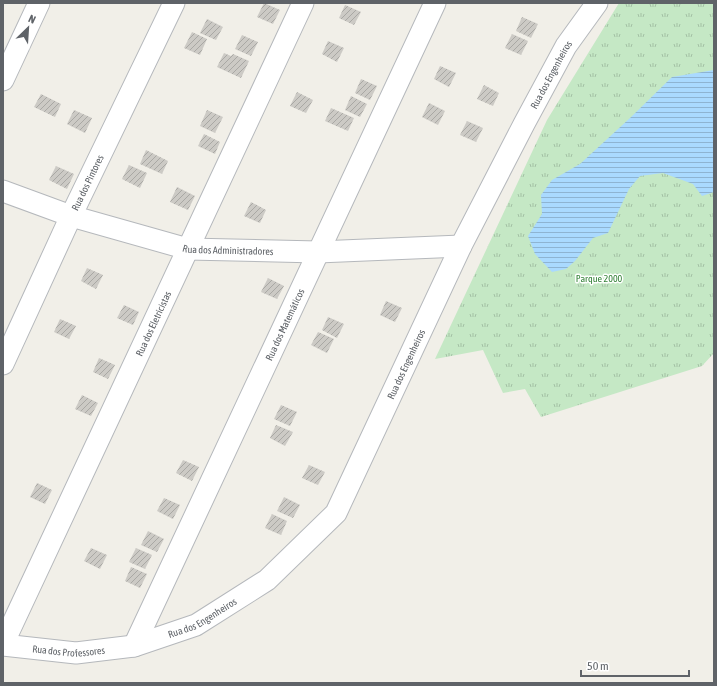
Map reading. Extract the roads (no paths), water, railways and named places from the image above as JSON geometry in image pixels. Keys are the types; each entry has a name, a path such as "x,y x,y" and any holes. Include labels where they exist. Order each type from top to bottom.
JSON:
{"street":[{"path":"3,80 39,3"},
{"name":"Rua dos Pintores","path":"3,364 71,216 174,3"},
{"name":"Rua dos Eletricistas","path":"3,645 303,3"},
{"name":"Rua dos Matemáticos","path":"134,646 435,3"},
{"name":"Rua dos Engenheiros","path":"134,646 196,625 267,580 336,514 461,246 524,124 563,53 597,3"},
{"name":"Rua dos Administradores","path":"3,191 71,216 188,248 318,252 461,246"},
{"name":"Rua dos Professores","path":"3,645 76,653 134,646"}],"water":[{"path":"714,70 714,192 702,196 693,184 663,173 640,176 629,189 608,233 593,238 575,261 566,269 552,272 535,254 528,236 542,214 541,195 552,180 580,164 672,77"}],"park label":[{"name":"Parque 2000","path":"599,278"}]}
